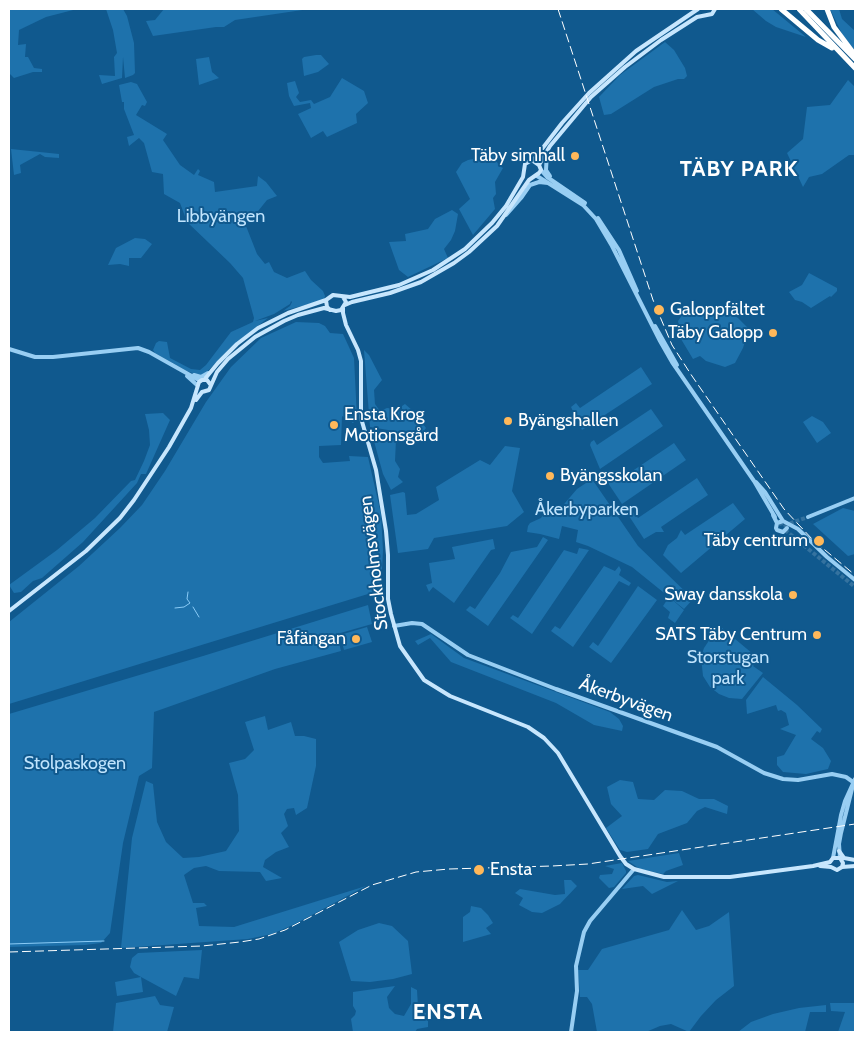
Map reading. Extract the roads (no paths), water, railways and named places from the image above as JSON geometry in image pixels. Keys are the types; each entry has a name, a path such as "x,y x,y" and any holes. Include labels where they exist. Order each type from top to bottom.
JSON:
{"highway":[{"path":"781,9 818,40 839,52"},
{"path":"799,9 855,68"},
{"path":"806,9 855,59"},
{"path":"827,9 834,26 855,55"}],"main road":[{"path":"191,408 197,387 218,362 258,328 288,313 326,300 333,294 350,297 399,285 432,270 465,249 492,223 506,206 524,173 524,166 527,162 536,158 585,98 648,42 699,9 705,15"},
{"path":"539,165 547,150 591,97 661,40 697,17 711,14 715,9"},
{"path":"9,612 104,535 129,506 170,447 191,408 202,392 209,390 210,384 217,372 228,359 255,337 277,324 298,315 324,308 336,311 344,306 403,289 438,273 484,240 504,216 532,178 537,176 541,170 539,165 532,160"},
{"path":"524,173 532,178"},
{"path":"343,296 346,302 344,306"},
{"path":"326,300 327,307 330,310"},
{"name":"Stockholmsvägen","path":"344,306 343,313 346,325"},
{"name":"Stockholmsvägen","path":"336,311 346,325 361,361 361,418 376,470 386,531 388,599 394,626 400,646 424,680 450,696 528,726 544,738 558,753 615,848 626,864 634,870 664,876 710,878 738,876 832,862"},
{"path":"203,380 210,384"},
{"path":"197,387 202,392"},
{"path":"839,851 844,858 855,860"},
{"path":"855,860 841,859 832,862 837,870 842,867 855,866"},
{"path":"841,859 842,867"}],"street":[{"path":"547,150 546,170 555,185"},
{"path":"541,170 555,185"},
{"path":"537,176 576,196 591,209 602,223 646,311 687,383 754,481 775,517"},
{"path":"504,216 522,198 530,184 540,182 555,185"},
{"path":"9,349 34,357 53,357 138,348 150,352 197,380 203,380"},
{"path":"180,369 201,377 207,374 218,362"},
{"path":"180,369 197,387"},
{"path":"754,481 765,492 787,528"},
{"path":"754,481 754,486 777,523 776,528 779,532 783,532 787,528"},
{"path":"808,517 855,498"},
{"path":"777,523 784,521 798,529 855,580"},
{"path":"787,528 801,533"},
{"name":"Åkerbyvägen","path":"394,626 412,623 422,624 468,655 717,748 764,773 783,779 798,780 832,774 854,781"},
{"path":"832,862 842,815 852,792 854,781"},
{"path":"839,833 841,859"},
{"path":"571,1032 577,991 576,966 584,932 590,921 634,870"}],"waterway":[{"path":"175,608 184,607 190,603 187,599 188,592"},
{"path":"193,607 199,617"},
{"path":"9,944 104,941"}],"tunnel":[{"path":"779,524 783,523 785,525 808,517"},
{"path":"785,530 855,587"}],"railway":[{"path":"558,9 653,300 672,345 784,509 813,540 855,575"},
{"path":"9,952 202,946 240,942 259,939 285,930 372,885 416,872 588,864 855,824"}],"place":[{"name":"Täby simhall","path":"575,156"},
{"name":"Galoppfältet","path":"659,310"},
{"name":"Täby Galopp","path":"773,333"},
{"name":"Byängshallen","path":"508,421"},
{"name":"Ensta Krog Motionsgård","path":"334,425"},
{"name":"Byängsskolan","path":"550,476"},
{"name":"Täby centrum","path":"819,541"},
{"name":"Sway dansskola","path":"793,595"},
{"name":"SATS Täby Centrum","path":"817,635"},
{"name":"Fåfängan","path":"356,639"},
{"name":"Ensta","path":"479,870"}],"district":[{"name":"TÄBY PARK","path":"739,170"},
{"name":"ENSTA","path":"448,1013"}],"park label":[{"name":"Libbyängen","path":"221,217"},
{"name":"Åkerbyparken","path":"587,510"},
{"name":"Storstugan park","path":"728,668"},
{"name":"Stolpaskogen","path":"75,764"}]}
